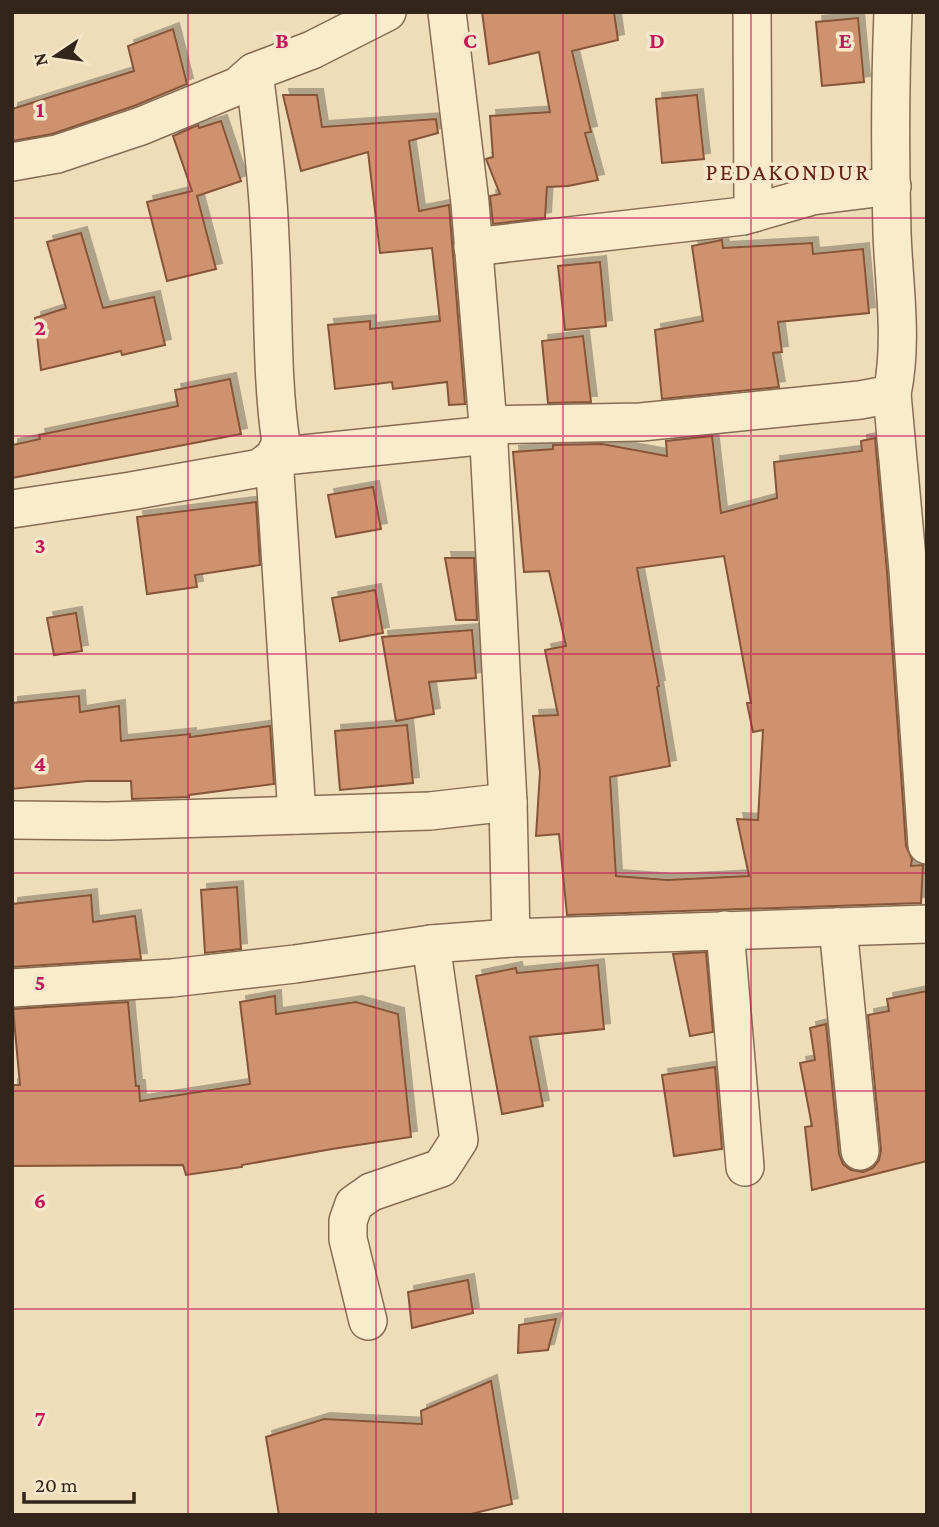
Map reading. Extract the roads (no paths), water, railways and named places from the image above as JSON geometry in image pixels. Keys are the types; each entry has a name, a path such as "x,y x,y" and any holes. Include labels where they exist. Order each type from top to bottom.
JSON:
{"street":[{"path":"12,162 57,153 141,126 238,86 254,72 312,50 387,12"},
{"path":"447,12 473,247 488,430 508,802 511,938"},
{"path":"752,12 753,213"},
{"path":"893,12 892,186 898,354 892,394 908,570 927,845"},
{"path":"12,509 260,468 274,457 281,443 264,155 254,72"},
{"path":"473,247 753,213 812,196 892,186"},
{"path":"274,457 488,430 641,422 860,400 892,394"},
{"path":"274,457 297,815"},
{"path":"12,820 108,821 430,811 508,802"},
{"path":"12,988 172,978 295,964 431,944 511,938 927,923"},
{"path":"838,927 860,1151"},
{"path":"725,930 745,1167"},
{"path":"368,1321 348,1239 348,1221 354,1204 371,1192 441,1168 459,1140 431,944"}],"district":[{"name":"PEDAKONDUR","path":"788,172"}]}
